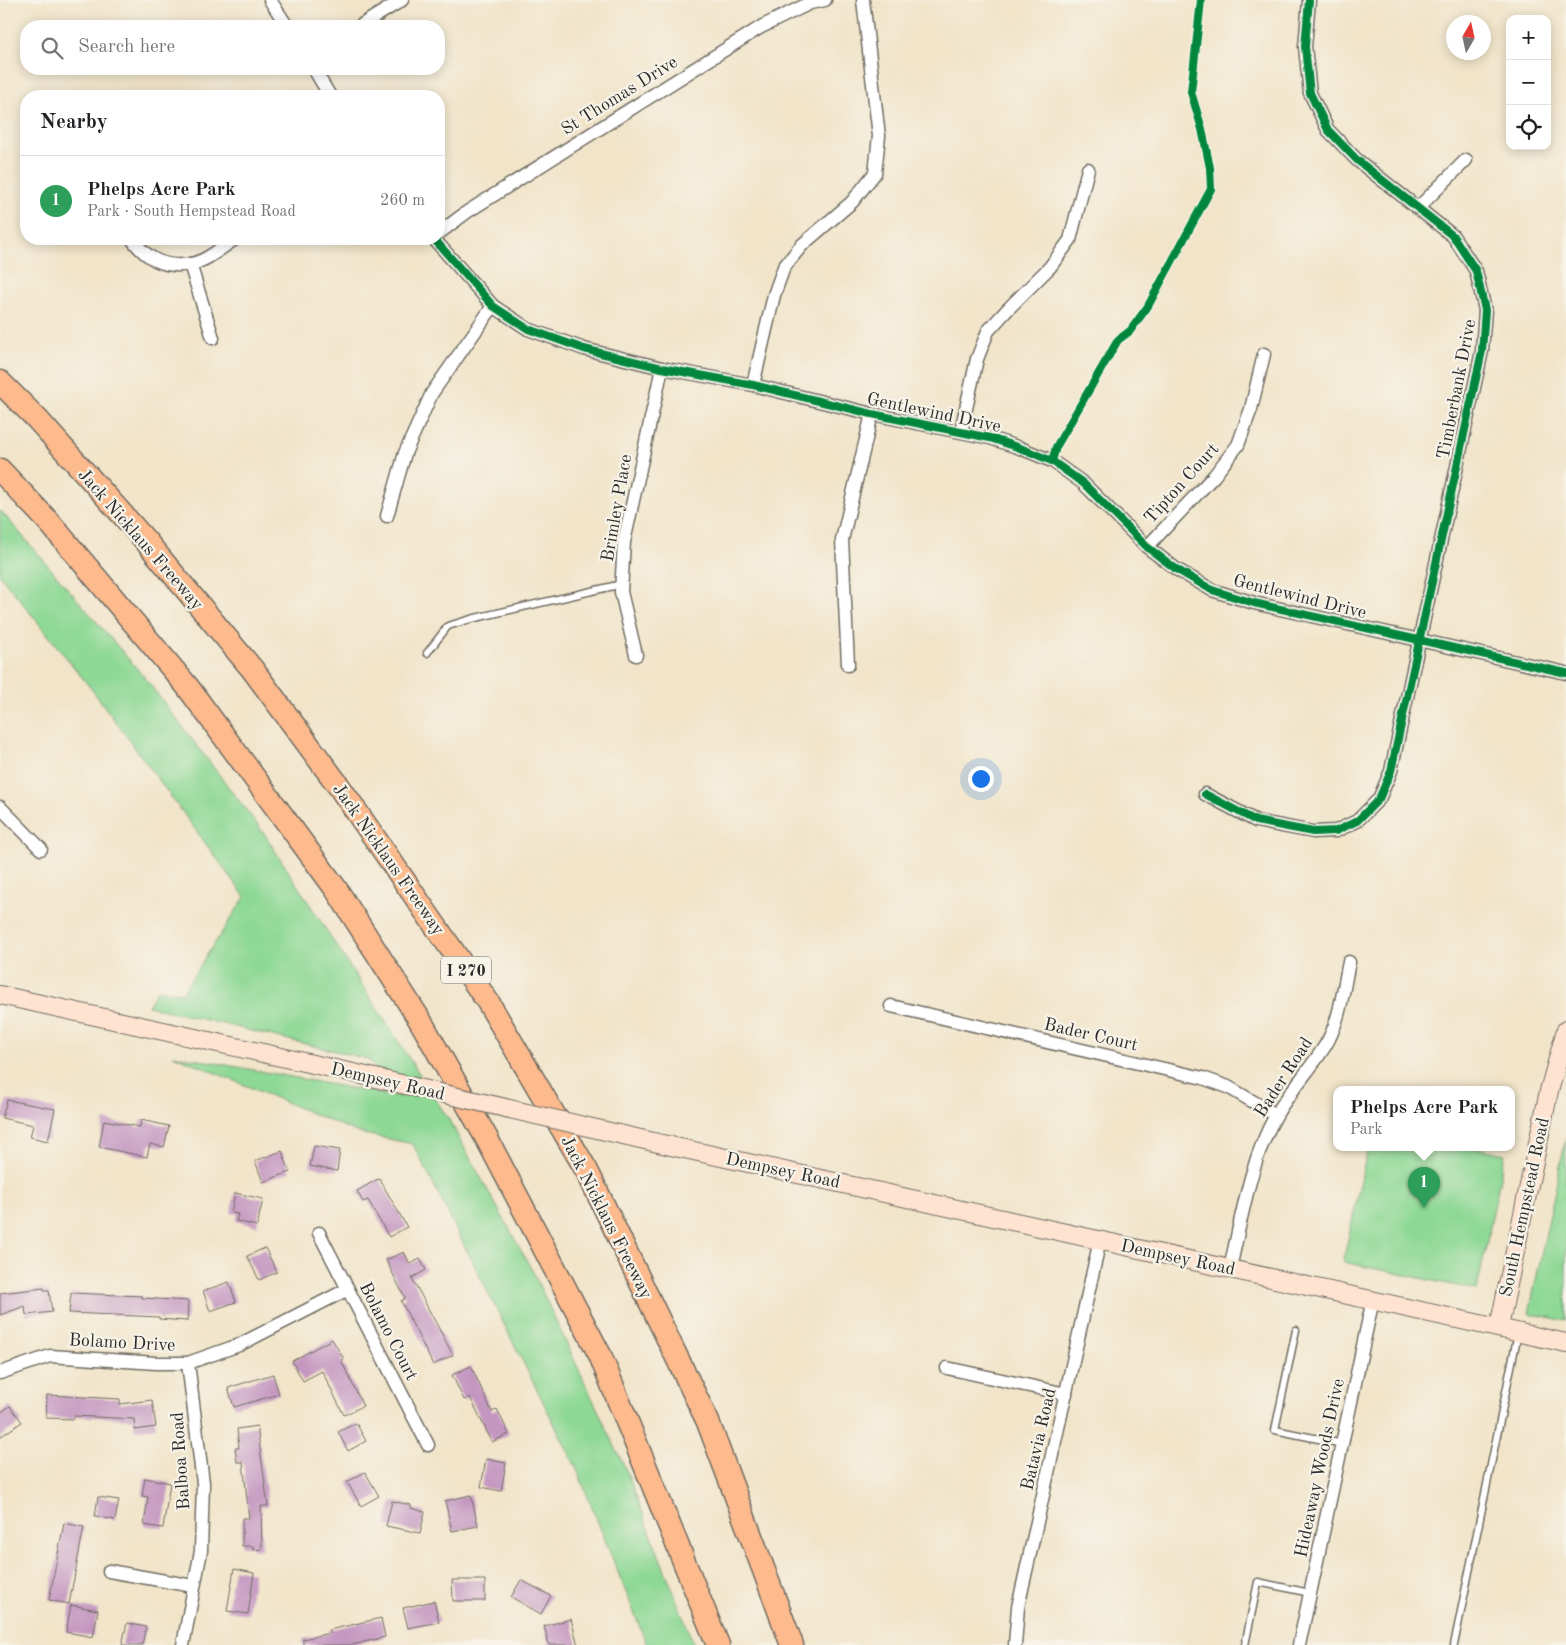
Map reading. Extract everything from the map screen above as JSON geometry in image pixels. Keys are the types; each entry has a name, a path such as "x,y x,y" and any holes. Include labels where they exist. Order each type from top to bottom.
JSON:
{"highway":[{"name":"Jack Nicklaus Freeway","path":"0,382 36,419 145,540 252,670 338,784 488,1002 587,1171 703,1413 792,1645"},
{"path":"0,470 48,522 187,686 336,889 421,1022 487,1139 600,1355 718,1645"}],"main road":[{"name":"Dempsey Road","path":"0,996 350,1072 672,1146 1566,1343"},
{"name":"South Hempstead Road","path":"1499,1327 1549,1091 1566,1030"}],"street":[{"path":"270,0 283,20"},
{"path":"370,20 402,0"},
{"name":"St Thomas Drive","path":"445,229 475,207 761,27 810,3 825,0"},
{"path":"753,385 774,294 784,267 802,245 852,202 875,173 878,136 863,0"},
{"name":"Timberbank Drive","path":"1205,794 1256,821 1313,832 1336,831 1357,821 1378,799 1391,771 1482,350 1485,310 1476,272 1453,236 1419,207 1357,160 1328,130 1310,93 1305,47 1309,0"},
{"path":"318,75 326,90"},
{"path":"1419,207 1466,160"},
{"path":"961,431 977,359 988,331 1050,267 1070,240 1088,169"},
{"path":"137,245 146,256 164,264 190,264 226,245"},
{"name":"Gentlewind Drive","path":"439,245 493,306 528,329 584,349 662,368 753,385 872,414 961,431 1020,448 1052,461 1083,483 1147,547 1176,569 1212,590 1254,603 1566,673"},
{"path":"190,264 213,338"},
{"path":"387,516 405,453 432,393 493,306"},
{"name":"Tipton Court","path":"1147,547 1214,476 1238,445 1251,409 1264,354"},
{"name":"Brimley Place","path":"636,655 621,592 624,542 662,368"},
{"path":"848,665 842,540 872,414"},
{"path":"0,807 41,849"},
{"name":"Bader Road","path":"1230,1268 1250,1180 1262,1146 1276,1115 1325,1045 1339,1010 1348,962"},
{"name":"Bader Court","path":"891,1006 1180,1072 1228,1087 1276,1115"},
{"name":"Bolamo Court","path":"319,1233 428,1445"},
{"name":"Batavia Road","path":"1014,1645 1018,1607 1100,1240"},
{"name":"Bolamo Drive","path":"0,1373 50,1356 156,1363 188,1362 239,1346 348,1289"},
{"name":"Hideaway Woods Drive","path":"1299,1645 1373,1299"},
{"name":"Balboa Road","path":"183,1645 200,1551 203,1483 188,1362"},
{"path":"947,1368 1066,1394"},
{"path":"109,1571 193,1586"}],"lane":[{"path":"427,653 448,626 622,584"},
{"path":"1296,1330 1275,1430 1343,1444"},
{"path":"1454,1645 1518,1332"},
{"path":"1245,1645 1258,1582 1310,1594"}],"green space":[{"path":"0,510 145,678 263,832 449,1120 533,1272 626,1470 694,1645 647,1645 576,1467 413,1144 359,1133 173,1055 399,1097 368,1059 148,1006 157,990 182,993 245,897 93,691 0,575"},
{"path":"1566,1138 1566,1321 1529,1313"},
{"path":"1367,1151 1491,1151 1505,1154 1477,1290 1343,1262"}],"building":[{"path":"7,1100 55,1109 48,1141 30,1137 33,1125 2,1118"},
{"path":"104,1120 140,1127 141,1120 169,1126 164,1147 150,1144 147,1157 99,1147"},
{"path":"314,1146 340,1150 337,1171 310,1166"},
{"path":"282,1151 290,1172 263,1182 255,1161"},
{"path":"378,1179 407,1227 389,1237 368,1200 363,1202 357,1191"},
{"path":"235,1193 263,1199 257,1226 236,1221 238,1214 231,1213"},
{"path":"265,1248 277,1272 259,1280 247,1256"},
{"path":"404,1252 410,1264 420,1259 426,1270 412,1278 453,1355 433,1365 401,1301 405,1298 386,1260"},
{"path":"229,1282 236,1302 210,1311 203,1291"},
{"path":"44,1288 44,1290 49,1290 52,1312 26,1315 25,1306 0,1315 0,1293"},
{"path":"71,1293 142,1296 142,1298 188,1301 187,1321 159,1319 159,1317 69,1313"},
{"path":"332,1339 344,1359 341,1360 363,1406 344,1415 322,1371 303,1381 292,1361"},
{"path":"471,1366 492,1412 497,1409 509,1434 492,1442 470,1397 464,1400 452,1375"},
{"path":"273,1374 279,1394 234,1407 228,1388"},
{"path":"47,1395 120,1399 120,1404 152,1400 156,1427 135,1430 134,1419 74,1416 74,1419 46,1418"},
{"path":"10,1406 22,1422 0,1437 0,1413"},
{"path":"356,1423 366,1441 348,1451 338,1432"},
{"path":"257,1426 268,1506 261,1506 262,1549 253,1550 253,1546 242,1546 242,1518 249,1518 243,1462 237,1462 235,1448 239,1448 237,1429"},
{"path":"486,1459 506,1463 501,1491 481,1487"},
{"path":"365,1472 379,1496 361,1506 347,1482"},
{"path":"145,1478 170,1483 163,1528 144,1525 148,1497 142,1496"},
{"path":"471,1495 478,1526 452,1531 445,1501"},
{"path":"98,1497 119,1500 115,1520 95,1516"},
{"path":"392,1501 411,1505 411,1508 425,1512 420,1533 386,1526"},
{"path":"64,1523 84,1527 69,1604 49,1600"},
{"path":"234,1569 254,1573 248,1614 227,1611"},
{"path":"452,1580 485,1580 485,1601 453,1601"},
{"path":"521,1580 551,1596 541,1614 511,1597"},
{"path":"434,1601 439,1622 408,1628 403,1608"},
{"path":"71,1605 98,1610 93,1637 66,1632"},
{"path":"381,1618 385,1637 352,1645 303,1645 303,1639 330,1633 329,1630"},
{"path":"571,1619 578,1645 549,1645 544,1626"},
{"path":"127,1623 146,1627 142,1645 122,1645"}],"cycle path":[{"path":"1052,461 1056,447 1118,340 1130,331 1148,306 1211,189 1210,168 1202,129 1191,92 1201,0"},
{"path":"1205,794 1256,821 1313,832 1336,831 1357,821 1379,799 1391,771 1482,351 1485,310 1476,271 1453,236 1357,160 1328,130 1310,93 1305,47 1309,0"},
{"path":"439,245 493,306 528,329 584,349 662,368 753,385 872,414 990,438 1052,461 1083,483 1147,547 1176,569 1212,590 1254,603 1566,673"}],"place":[{"name":"Phelps Acre Park","path":"1424,1208"}]}
